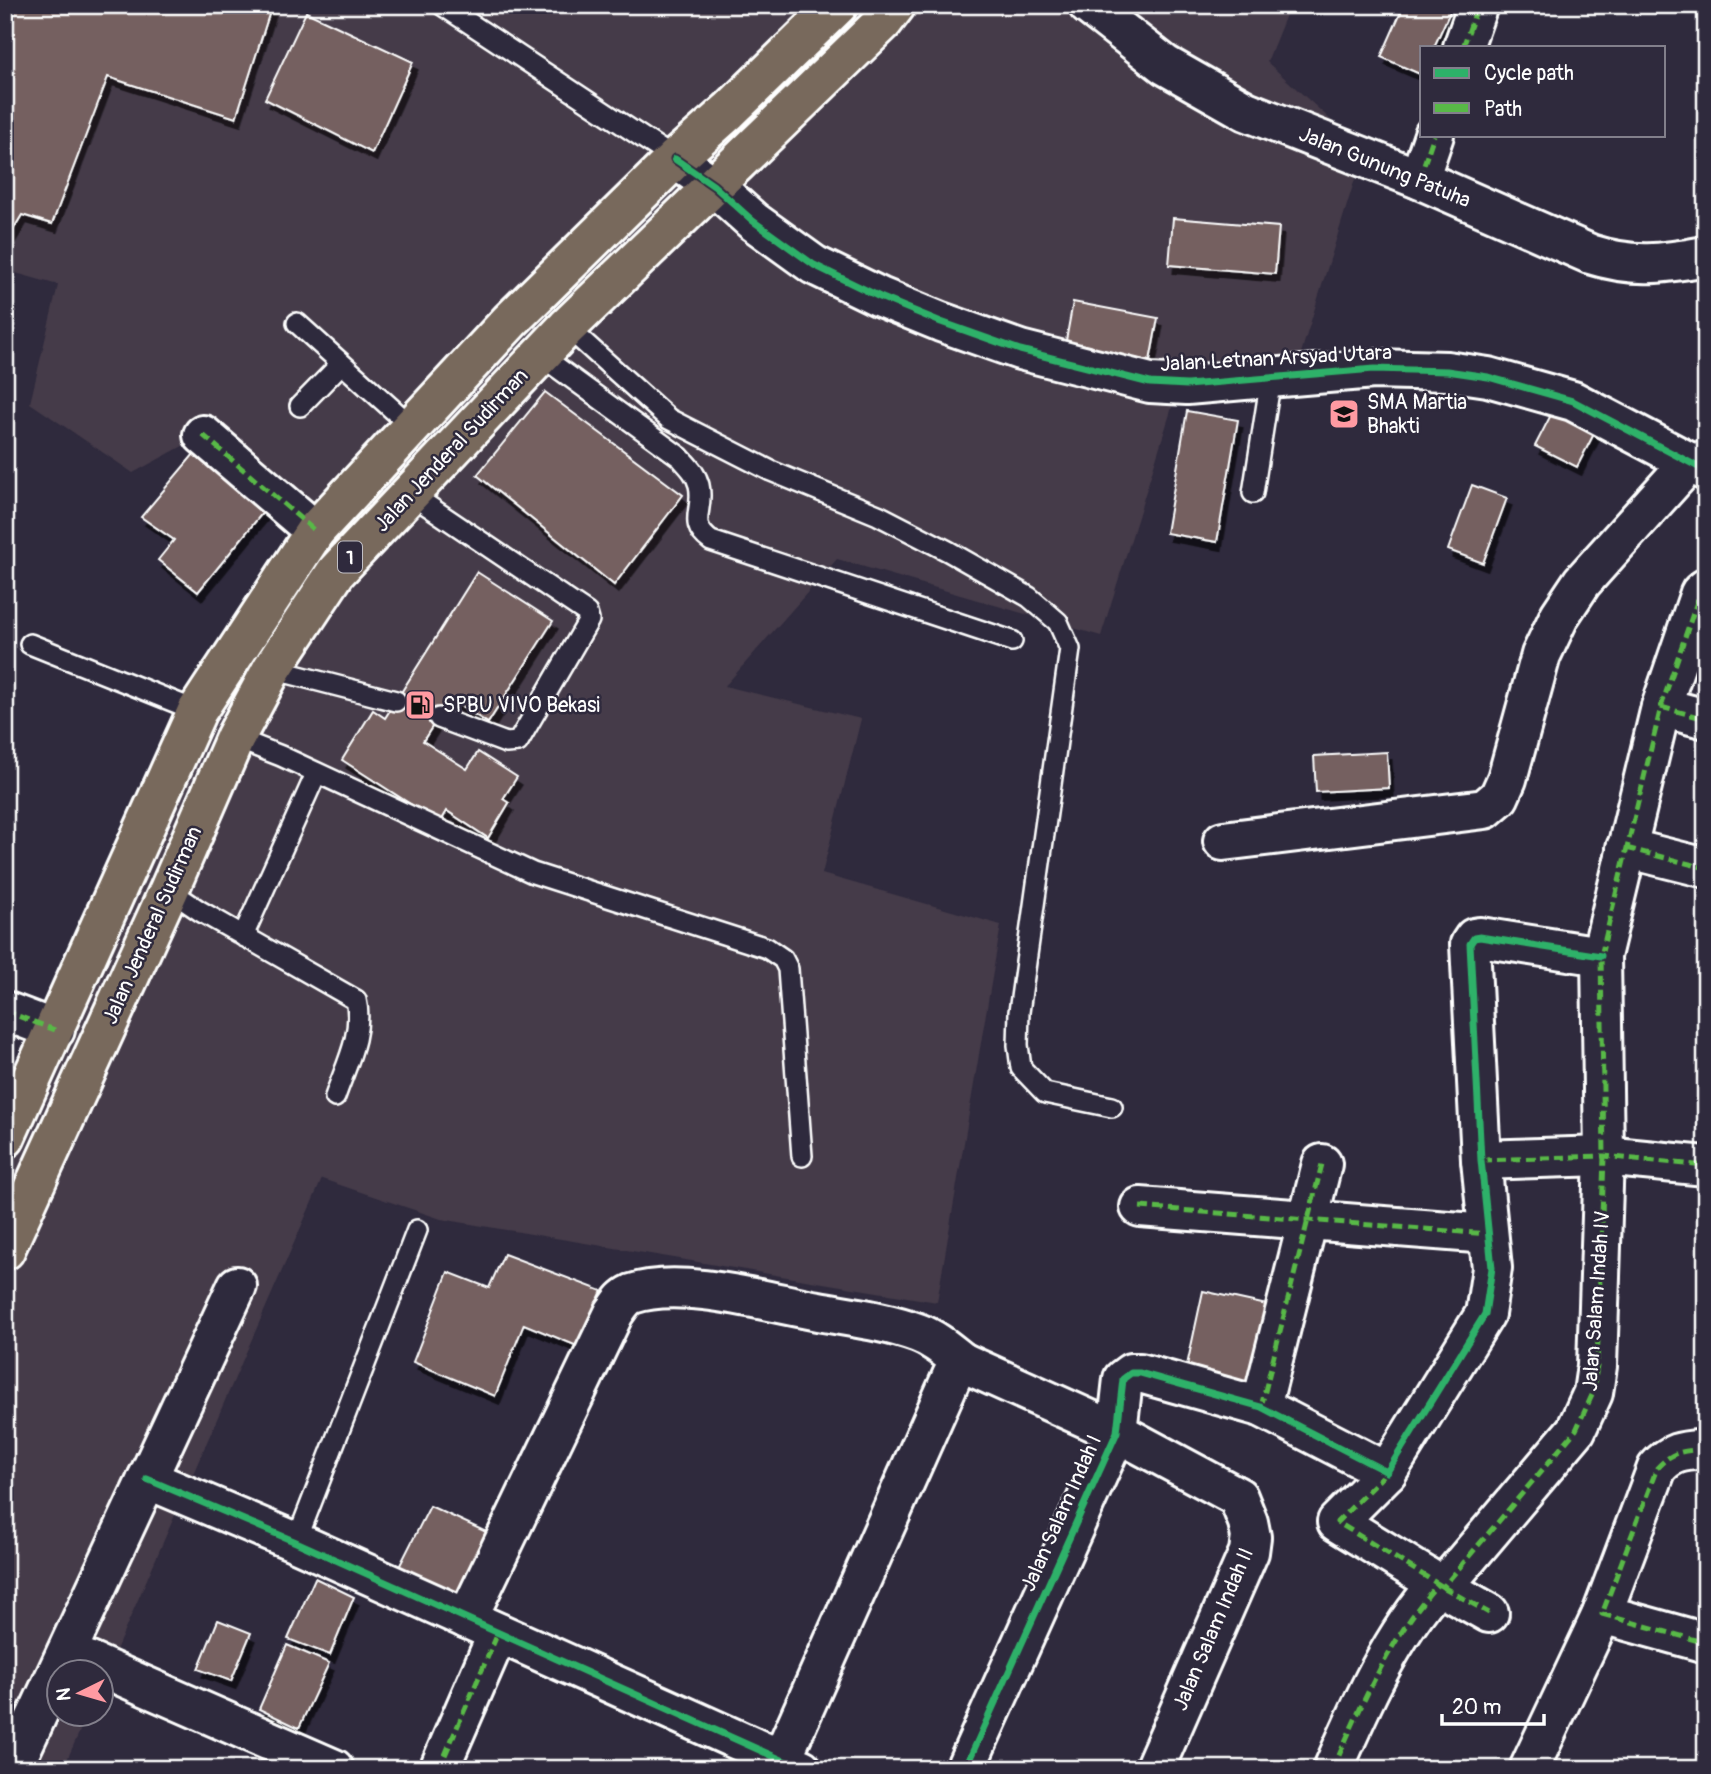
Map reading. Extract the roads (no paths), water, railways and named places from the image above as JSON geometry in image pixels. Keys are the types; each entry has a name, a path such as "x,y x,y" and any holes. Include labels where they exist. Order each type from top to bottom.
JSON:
{"highway":[{"name":"1","path":"5,1138 197,711 315,531 510,321 675,159 729,111 838,5"},
{"name":"Jalan Jenderal Sudirman","path":"5,1250 235,738 272,669 336,572 567,327 883,22 896,5"}],"street":[{"name":"Jalan Gunung Patuha","path":"1088,5 1166,65 1246,111 1419,179 1590,254 1616,262 1667,263 1706,256"},
{"path":"1463,46 1478,5"},
{"path":"1419,179 1434,136"},
{"name":"Jalan Letnan Arsyad Utara","path":"675,159 714,186 752,221 814,265 929,317 1020,350 1150,383 1187,385 1374,369 1447,371 1488,377 1573,401 1700,465"},
{"path":"203,435 315,531"},
{"path":"1223,841 1485,809 1499,797 1507,779 1541,655 1560,615 1582,582 1700,465"},
{"name":"Jalan Salam Indah IV","path":"1333,1769 1389,1654 1420,1605 1441,1585 1576,1430 1593,1393 1597,1366 1604,1156 1601,957 1661,707 1700,593 1706,588"},
{"path":"1661,707 1706,719"},
{"path":"1626,848 1706,868"},
{"path":"1489,1613 1337,1522 1387,1472 1485,1314 1492,1268 1481,1160 1470,944 1474,938 1480,936 1601,957"},
{"path":"5,1011 55,1030"},
{"path":"1481,1160 1604,1156 1706,1166"},
{"path":"1261,1407 1322,1164"},
{"path":"1140,1207 1488,1234"},
{"path":"12,1769 237,1286"},
{"name":"Jalan Salam Indah II","path":"483,1626 614,1313 623,1298 631,1294 672,1288 719,1292 867,1320 917,1333 938,1343 962,1362 1117,1432 1238,1497 1248,1522 1251,1537 1249,1552 1154,1769"},
{"path":"147,1479 296,1542 792,1764 951,1376 962,1362"},
{"name":"Jalan Salam Indah I","path":"965,1769 1117,1432 1123,1379 1131,1373 1140,1373 1261,1407 1387,1472"},
{"path":"1529,1769 1602,1614 1657,1468 1667,1456 1706,1449"},
{"path":"1602,1614 1706,1643"},
{"path":"439,1769 483,1626"},
{"path":"67,1652 334,1769"}],"lane":[{"path":"442,5 675,159"},
{"path":"297,323 411,426"},
{"path":"567,327 669,419 771,471 878,515 948,551 1029,597 1058,622 1070,649 1019,1012 1018,1045 1021,1068 1045,1093 1112,1107"},
{"path":"540,355 680,457 692,470 699,482 700,493 697,526 701,534 711,541 1012,641"},
{"path":"300,406 341,364"},
{"path":"1253,493 1271,378"},
{"path":"409,493 587,613 589,620 518,742 506,743 439,718"},
{"path":"30,644 197,711"},
{"path":"272,669 396,701"},
{"path":"235,738 281,755 316,774 533,873 767,948 783,959 788,969 802,1156"},
{"path":"243,936 316,774"},
{"path":"169,890 243,936 356,1000 359,1014 355,1039 335,1097"},
{"path":"296,1542 417,1230"}],"place":[{"name":"SMA Martia Bhakti","path":"1344,414"},
{"name":"SPBU VIVO Bekasi","path":"420,705"}]}
